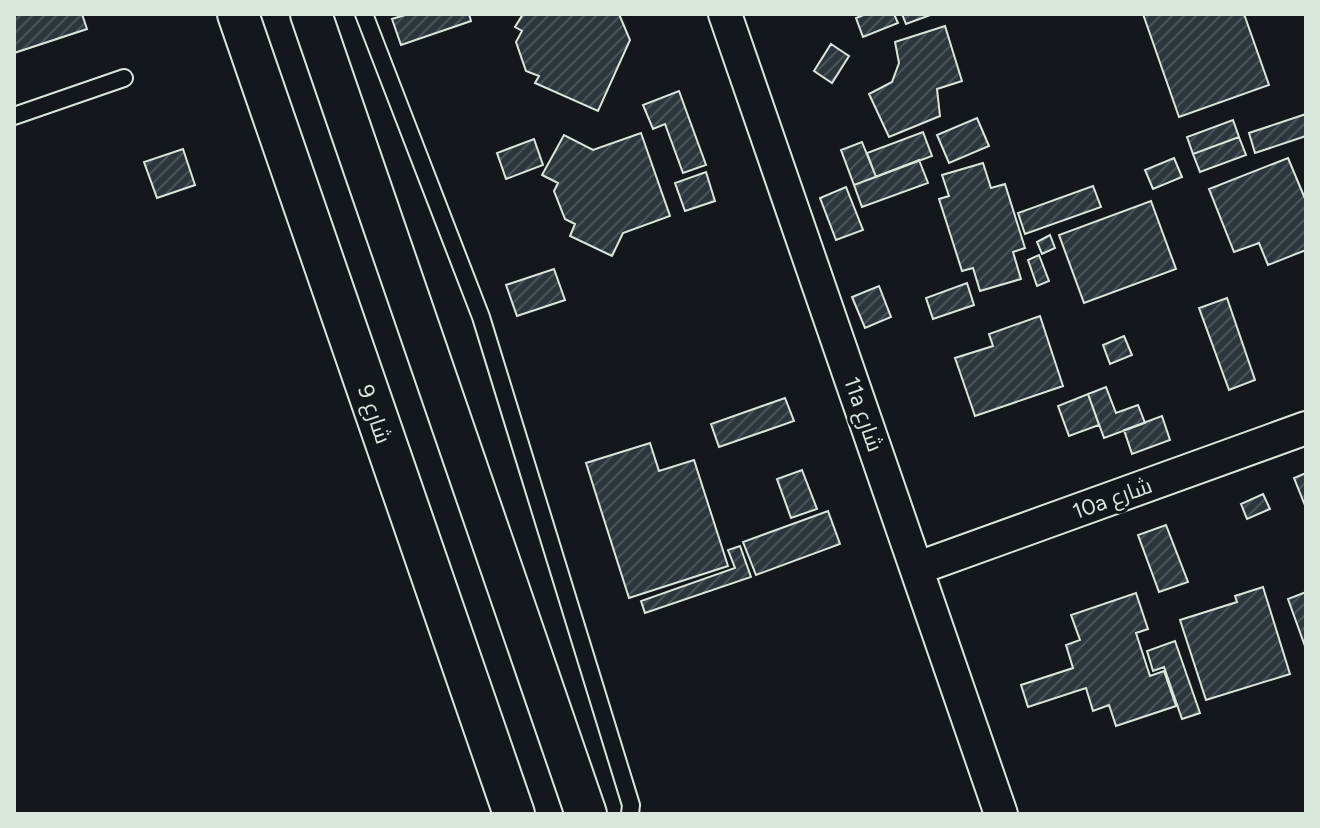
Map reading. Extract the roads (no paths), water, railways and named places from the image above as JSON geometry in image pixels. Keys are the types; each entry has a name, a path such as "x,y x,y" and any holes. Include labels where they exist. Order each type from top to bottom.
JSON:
{"street":[{"name":"شارع 9","path":"238,14 514,814"},
{"path":"311,14 586,814"},
{"name":"11a شارع","path":"731,16 1001,814"},
{"name":"10a شارع","path":"918,568 1306,428"}],"lane":[{"path":"364,14 481,317 631,805 630,814"},
{"path":"14,116 124,78"}]}
